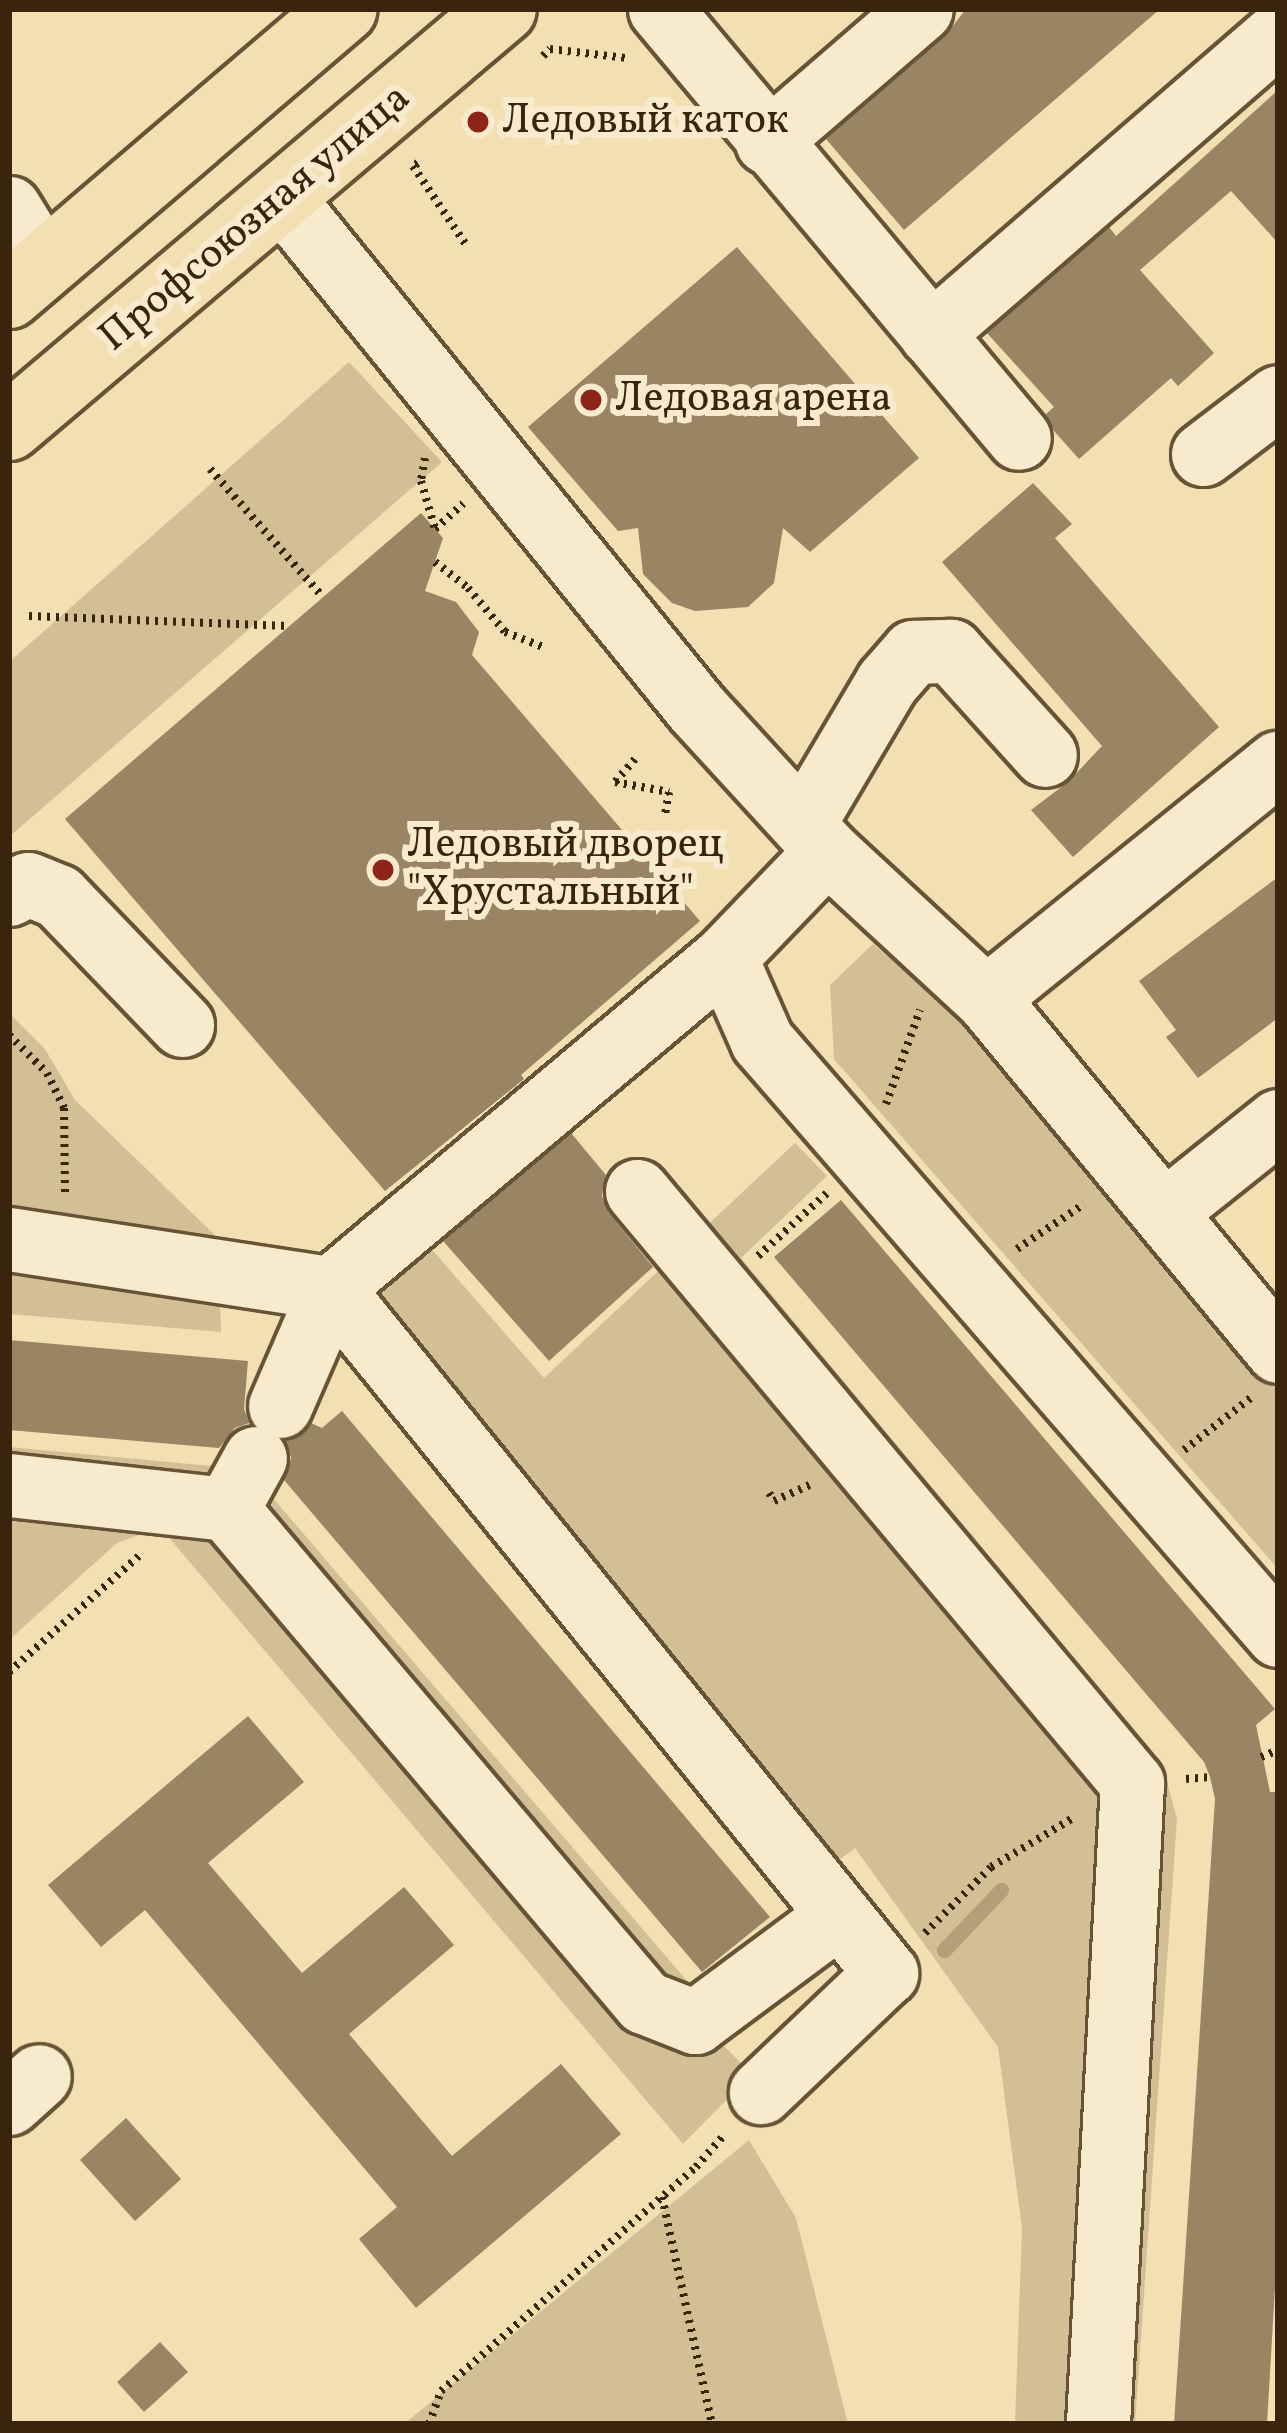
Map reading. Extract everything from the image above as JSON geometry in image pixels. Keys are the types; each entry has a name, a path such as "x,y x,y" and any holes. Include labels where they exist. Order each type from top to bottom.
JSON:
{"main road":[{"path":"26,280 344,9"},
{"name":"Профсоюзная улица","path":"9,428 282,198 518,36"}],"lane":[{"path":"767,142 922,9"},
{"path":"931,334 1278,33"},
{"path":"649,34 700,52 767,142 1019,438"},
{"path":"282,198 697,709 815,837 986,998 1164,1212 1268,1371"},
{"path":"9,208 26,280"},
{"path":"1203,454 1278,397"},
{"path":"254,1458 331,1288 725,957 815,837 887,682 913,652 951,651 1045,755"},
{"path":"986,998 1278,762"},
{"path":"9,894 28,884 58,896 182,1025"},
{"path":"725,957 762,1042 867,1157 1278,1635"},
{"path":"1164,1212 1278,1121"},
{"path":"637,1191 1132,1783 1098,2424"},
{"path":"38,1244 331,1288 886,1973 761,2092"},
{"path":"9,1485 254,1458"},
{"path":"254,1458 644,2002 695,2022 839,1915"}],"path":[{"path":"518,36 550,50 649,34"},
{"path":"430,152 413,166 466,245"},
{"path":"209,469 323,597"},
{"path":"421,481 435,529 470,497"},
{"path":"435,562 468,588 505,632 543,647"},
{"path":"29,616 289,626"},
{"path":"634,758 615,782 669,792 664,815"},
{"path":"721,1289 867,1157 923,1001"},
{"path":"9,1035 47,1072 64,1108 38,1244"},
{"path":"973,1279 1098,1195"},
{"path":"1148,1484 1268,1371"},
{"path":"769,1493 774,1501 812,1485"},
{"path":"9,1672 142,1554"},
{"path":"1261,1757 1278,1750"},
{"path":"886,1973 992,1867 1132,1783"},
{"path":"429,2424 441,2391 696,2167"},
{"path":"662,2197 712,2424"}],"shaded area":[{"path":"349,362 442,462 9,837 9,662"},
{"path":"873,944 967,1021 1278,1391 1278,1569 834,1059 830,985"},
{"path":"9,1013 45,1049 75,1100 218,1238 221,1332 9,1314"},
{"path":"795,1143 827,1176 741,1258 1162,1763 1177,1819 1135,2424 1015,2424 1022,2228 998,2047 855,1848 830,1867 359,1291 421,1237 544,1378"},
{"path":"9,1447 222,1467 266,1490 688,1982 725,2047 752,2074 683,2144 160,1527 117,1543 9,1640"},
{"path":"749,2140 796,2218 848,2424 404,2424"}],"building":[{"path":"966,9 1160,9 904,230 826,139 945,36"},
{"path":"1278,90 1278,243 1231,191 1140,270 1214,353 1178,386 1171,378 1079,459 1054,431 1046,414 1054,407 987,333 1109,227 1116,236"},
{"path":"737,247 919,458 810,552 783,528 774,583 748,607 695,611 672,603 643,574 638,528 618,531 528,427"},
{"path":"1033,483 1072,524 1055,538 1219,727 1073,857 1031,810 1068,782 1102,746 942,562"},
{"name":"Ледовый дворец \"Хрустальный\"","path":"421,513 443,538 425,591 456,602 479,632 472,655 700,921 521,1075 524,1079 385,1191 65,819"},
{"path":"1278,877 1278,1018 1198,1078 1166,1037 1176,1030 1139,981"},
{"path":"571,1133 606,1175 602,1196 609,1213 653,1267 549,1361 443,1241"},
{"path":"841,1200 1275,1709 1256,1725 1270,1792 1278,1792 1278,2237 1267,2424 1174,2424 1215,1799 1210,1777 1204,1762 774,1257"},
{"path":"9,1340 248,1361 244,1409 249,1423 235,1428 219,1448 9,1430"},
{"path":"342,1411 770,1917 702,1972 284,1480 291,1458 286,1441 311,1423 322,1428"},
{"path":"248,1716 304,1782 208,1863 302,1973 404,1887 454,1945 349,2034 452,2156 561,2064 621,2134 416,2308 359,2239 397,2207 145,1910 101,1947 48,1885"},
{"path":"126,2118 181,2179 135,2221 80,2160"},
{"path":"160,2342 188,2372 144,2412 117,2382"}],"waterway":[{"path":"944,1950 1001,1890"}],"place":[{"name":"Ледовый каток","path":"478,122"},
{"name":"Ледовая арена","path":"591,400"},
{"name":"Ледовый дворец \"Хрустальный\"","path":"383,870"}]}
